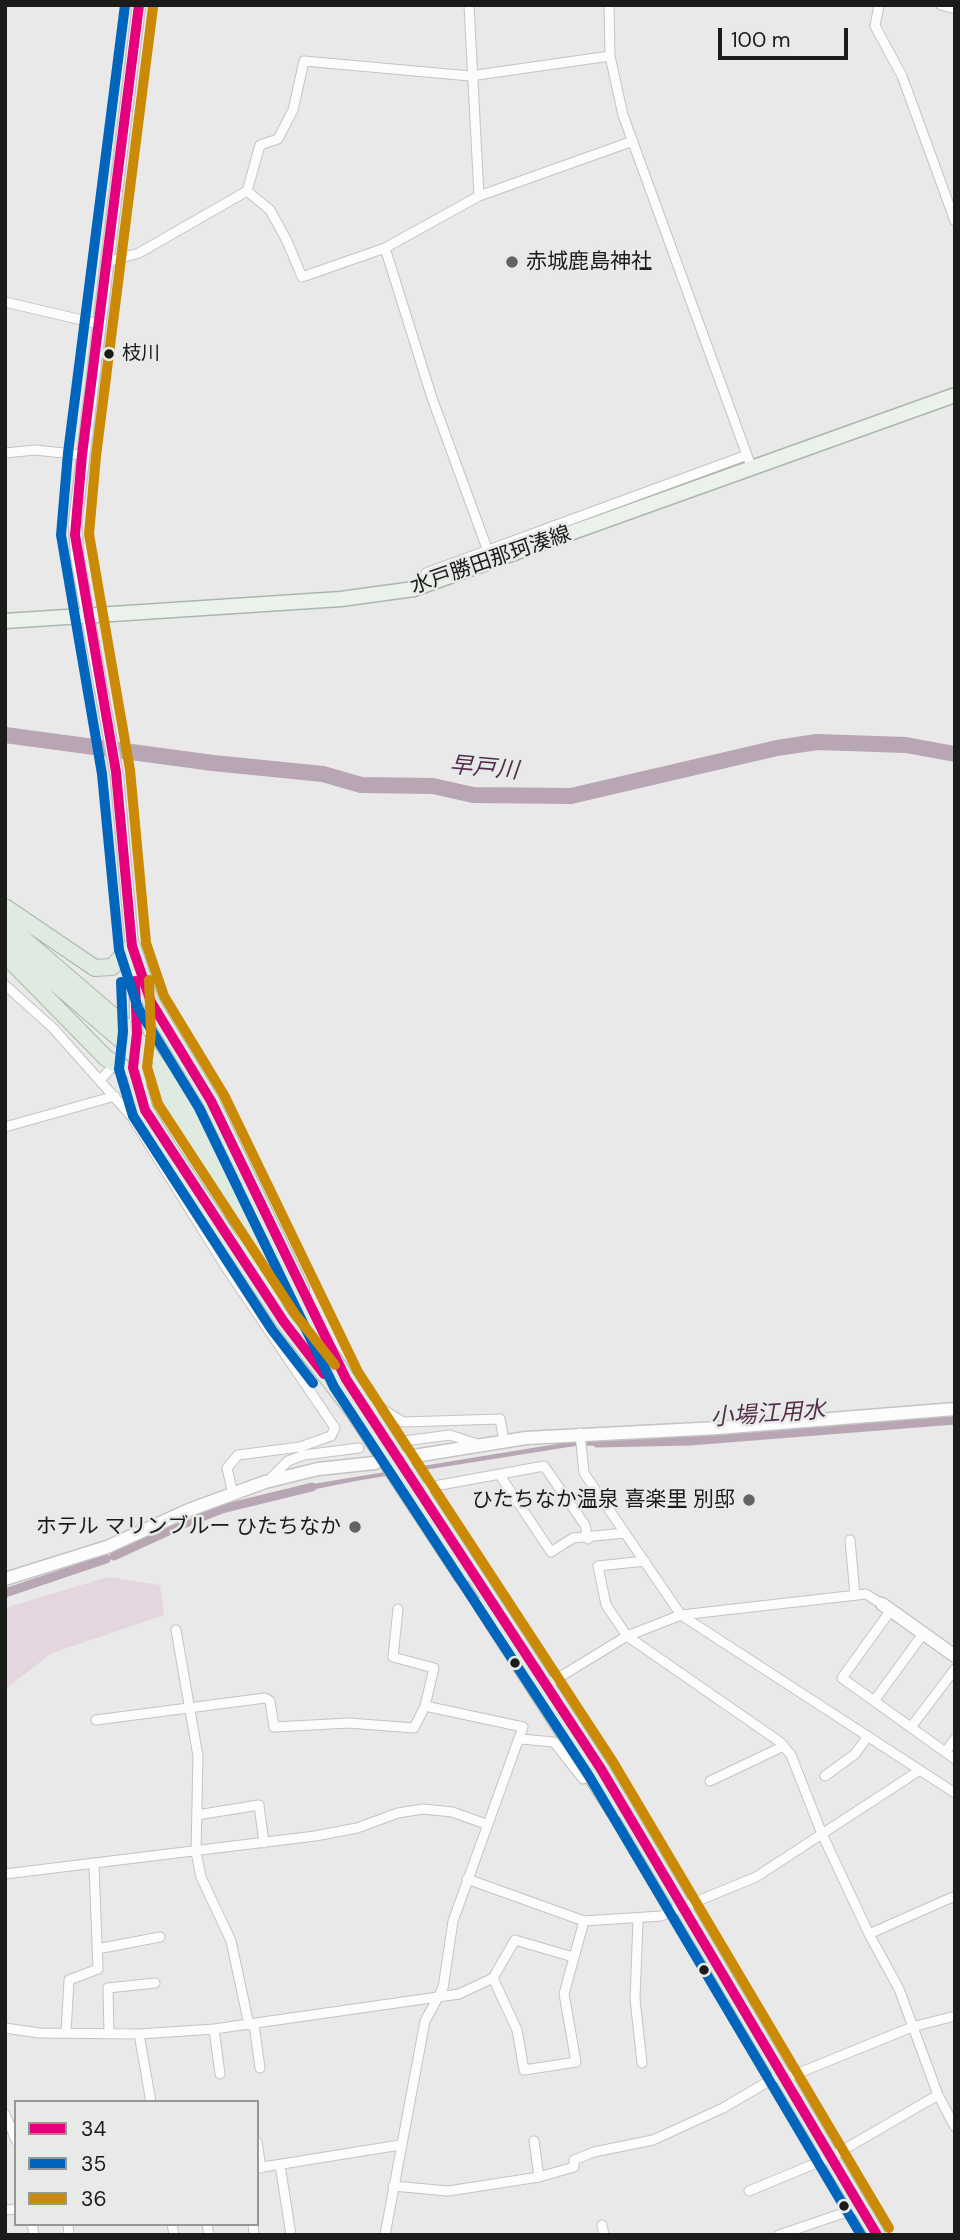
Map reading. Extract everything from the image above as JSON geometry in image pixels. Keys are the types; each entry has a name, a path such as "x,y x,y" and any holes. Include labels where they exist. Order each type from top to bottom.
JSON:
{"highway":[{"path":"5,907 95,968 112,967 132,946 151,1002 218,1113 346,1379"},
{"path":"5,923 124,1034 140,1069 191,1136 280,1298 345,1400 543,1688 592,1775 673,1906 682,1910"},
{"path":"5,940 148,1052 191,1110 301,1309 682,1901 682,1910 877,2235"},
{"path":"5,955 98,1051 115,1064 140,1069"},
{"path":"140,1069 138,1113 285,1322 345,1400"}],"main road":[{"path":"139,5 82,455 75,535 117,772 140,1069"},
{"name":"水戸勝田那珂湊線","path":"5,621 368,597 414,589 490,556 749,462 955,396"},
{"path":"408,1457 504,1441 580,1433 732,1427 955,1409"},
{"path":"5,1579 107,1547 267,1482 318,1469 375,1463"},
{"path":"887,1607 955,1656"}],"street":[{"path":"469,5 470,76 479,196"},
{"path":"609,5 610,56 616,92 749,462"},
{"path":"879,5 875,26 902,76 955,221"},
{"path":"941,5 955,9"},
{"path":"107,262 139,253 247,191 260,145 278,139 292,110 304,61 470,76 610,56"},
{"path":"247,191 270,210 302,277 385,248 479,196 633,141"},
{"path":"385,248 432,398 490,556 426,573"},
{"path":"5,302 99,324"},
{"path":"5,453 35,450 82,455"},
{"path":"5,985 53,1028 115,1096 138,1113 229,1272 335,1428 331,1437 300,1447 238,1455 227,1468 233,1494"},
{"path":"100,1080 115,1064"},
{"path":"5,1127 115,1096"},
{"path":"363,1405 376,1405 403,1422 500,1419 504,1441"},
{"path":"580,1433 584,1473 681,1615 955,1793"},
{"path":"404,1441 450,1434 480,1445"},
{"path":"267,1482 288,1461 304,1455 359,1448"},
{"path":"418,1489 544,1466 584,1525 588,1539"},
{"path":"499,1474 551,1552 573,1538 588,1539 625,1533"},
{"path":"850,1540 855,1595"},
{"path":"645,1561 598,1566 606,1605 626,1636 783,1746 794,1763 822,1834 869,1934 899,1989 938,2095 955,2127"},
{"path":"543,1688 626,1636 681,1615 866,1594 887,1607 842,1678 955,1759"},
{"path":"96,1720 265,1698 270,1701 274,1727 349,1723 414,1728 425,1706 434,1668 393,1657 398,1609"},
{"path":"176,1630 198,1756 196,1852 201,1877 231,1941 260,2068"},
{"path":"874,1701 923,1633"},
{"path":"911,1727 955,1669"},
{"path":"385,2235 425,2021 438,1997 448,1968 453,1921 467,1879 521,1739 523,1727 425,1706"},
{"path":"825,1776 855,1754 868,1736"},
{"path":"521,1739 554,1742 583,1779 592,1775"},
{"path":"946,1752 955,1739"},
{"path":"710,1781 783,1746"},
{"path":"467,1879 584,1921 638,1920 682,1910 756,1878 920,1770"},
{"path":"197,1815 259,1805 264,1843"},
{"path":"5,1874 264,1843 357,1828 398,1812 452,1812 486,1824"},
{"path":"66,2033 69,1980 98,1969 94,1865"},
{"path":"869,1934 955,1896"},
{"path":"638,1920 635,1999 642,2063"},
{"path":"492,1978 517,2030 524,2070 576,2062 564,1994 584,1921"},
{"path":"97,1949 160,1937"},
{"path":"5,2028 109,2034 214,2029 459,1994 492,1978 515,1940 573,1957"},
{"path":"109,2034 108,1988 155,1983"},
{"path":"393,2186 448,2191 539,2177 574,2167 575,2160 594,2152 653,2140 782,2077 912,2027 955,2016"},
{"path":"214,2029 220,2074"},
{"path":"139,2034 151,2100"},
{"path":"749,2191 831,2157 938,2095"},
{"path":"5,2114 11,2135"},
{"path":"534,2141 539,2177"},
{"path":"259,2168 400,2146"},
{"path":"280,2165 291,2235"},
{"path":"779,2235 861,2207"}],"shaded area":[{"path":"607,1440 608,1445 575,1446 301,1492 300,1486 575,1441"},
{"path":"108,1577 160,1585 164,1615 52,1653 5,1689 5,1608"}],"waterway":[{"name":"早戸川","path":"5,735 213,763 323,774 361,785 433,786 473,795 571,796 777,748 817,742 906,745 955,754"},
{"name":"小場江用水","path":"597,1443 690,1441 955,1420"},
{"name":"小場江用水","path":"196,1519 222,1509 312,1487"},
{"name":"小場江用水","path":"114,1556 188,1522"},
{"name":"小場江用水","path":"5,1593 106,1559"}],"transit line":[{"name":"35","path":"125,5 68,453 61,535 102,774 119,950 138,1008 199,1108 334,1387 589,1776 861,2235"},
{"name":"34","path":"139,5 82,455 75,535 116,772 132,946 151,1002 211,1101 346,1379 601,1769 877,2235"},
{"name":"36","path":"153,7 96,456 89,534 130,770 146,943 164,996 224,1095 358,1372 613,1762 889,2228"},
{"name":"36","path":"149,980 151,1034 147,1067 158,1104 295,1314 335,1365"},
{"name":"34","path":"135,981 137,1033 133,1068 145,1110 284,1322 324,1374"},
{"name":"35","path":"121,982 123,1032 119,1069 133,1116 272,1330 313,1383"}],"place":[{"name":"赤城鹿島神社","path":"512,262"},
{"name":"枝川","path":"109,354"},
{"name":"ひたちなか温泉 喜楽里 別邸","path":"749,1500"},
{"name":"ホテル マリンブルー ひたちなか","path":"355,1527"}]}
